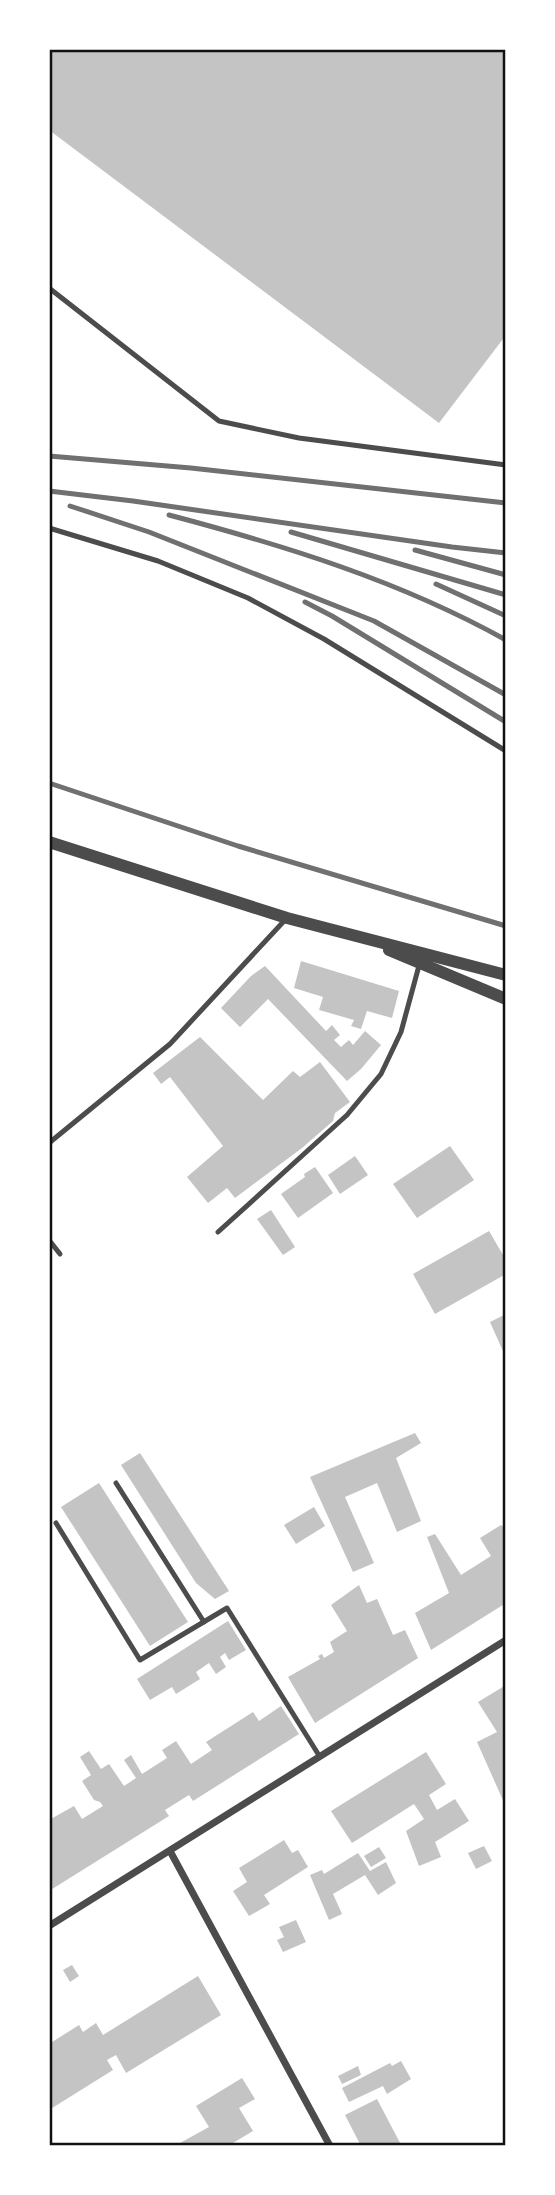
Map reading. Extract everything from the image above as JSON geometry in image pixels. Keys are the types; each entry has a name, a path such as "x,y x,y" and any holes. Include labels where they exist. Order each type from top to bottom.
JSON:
{"street":[{"path":"49,842 421,958 506,999"},
{"path":"421,958 506,975"},
{"path":"49,1926 506,1640"},
{"path":"170,1851 330,2146"}],"lane":[{"path":"49,288 219,421 299,438 506,465"},
{"path":"49,528 158,561 248,598 324,639 506,751"},
{"path":"49,1143 170,1044 287,918"},
{"path":"218,1232 347,1115 381,1074 401,1032 421,958"},
{"path":"49,1240 60,1254"},
{"path":"116,1482 204,1622"},
{"path":"56,1523 140,1660 227,1608 320,1757"}],"building":[{"path":"49,49 506,49 506,335 439,423 49,130"},
{"path":"301,961 399,991 392,1018 367,1011 361,1029 351,1026 354,1020 319,1010 323,997 294,988"},
{"path":"265,966 326,1031 332,1025 340,1035 334,1040 341,1047 349,1040 353,1045 365,1031 381,1045 347,1081 268,999 240,1027 221,1008 251,976"},
{"path":"200,1037 263,1100 293,1071 300,1077 320,1062 350,1102 335,1113 333,1121 302,1148 235,1198 227,1188 208,1203 187,1177 223,1146 170,1077 161,1084 153,1073"},
{"path":"450,1146 474,1180 417,1218 393,1184"},
{"path":"355,1156 368,1175 340,1194 328,1175"},
{"path":"315,1167 333,1193 298,1218 281,1194"},
{"path":"271,1210 295,1247 283,1255 257,1219"},
{"path":"489,1231 506,1260 506,1274 435,1314 413,1274"},
{"path":"506,1314 506,1358 490,1322"},
{"path":"415,1433 421,1443 396,1458 421,1521 397,1532 377,1483 345,1497 374,1563 353,1572 310,1477"},
{"path":"140,1453 229,1591 215,1599 196,1583 121,1465"},
{"path":"99,1483 188,1622 150,1646 61,1507"},
{"path":"314,1507 325,1526 296,1544 284,1525"},
{"path":"501,1525 506,1529 506,1603 431,1650 415,1613 449,1593 427,1537 435,1534 461,1575 491,1556 480,1538"},
{"path":"359,1585 367,1603 377,1599 393,1635 405,1630 418,1658 315,1723 288,1677 320,1659 318,1656 322,1654 324,1658 334,1652 330,1642 347,1631 331,1605"},
{"path":"228,1621 246,1650 229,1660 225,1653 220,1657 226,1667 216,1674 209,1663 196,1672 200,1679 176,1694 172,1687 150,1700 137,1679"},
{"path":"506,1685 506,1807 477,1742 497,1732 478,1702"},
{"path":"281,1706 299,1734 193,1801 189,1795 165,1810 169,1816 49,1891 49,1820 74,1806 82,1819 103,1806 94,1800 82,1781 91,1775 80,1757 89,1751 101,1769 109,1764 124,1786 136,1778 124,1760 131,1755 142,1774 167,1758 162,1750 176,1741 191,1764 212,1750 206,1742 253,1712 259,1721"},
{"path":"426,1752 446,1784 429,1795 437,1810 455,1799 469,1821 435,1842 441,1857 419,1866 406,1831 424,1819 414,1804 352,1843 331,1811"},
{"path":"284,1840 292,1853 298,1850 308,1867 264,1895 270,1904 249,1916 233,1891 247,1882 239,1868"},
{"path":"484,1846 492,1861 476,1869 468,1853"},
{"path":"379,1847 386,1858 371,1867 364,1856"},
{"path":"358,1853 370,1871 386,1862 396,1883 378,1895 365,1875 333,1894 342,1914 329,1920 310,1875 322,1870 324,1874"},
{"path":"296,1920 306,1942 283,1952 277,1940 284,1937 279,1927"},
{"path":"72,1965 79,1976 70,1982 63,1970"},
{"path":"198,1976 221,2015 126,2073 116,2055 107,2060 113,2070 49,2110 49,2044 79,2025 83,2032 96,2023 103,2035"},
{"path":"401,2061 411,2079 387,2094 383,2086 349,2102 342,2088 390,2063 392,2066"},
{"path":"358,2066 361,2075 342,2084 338,2076"},
{"path":"242,2078 255,2099 239,2108 253,2131 228,2146 181,2146 180,2143 209,2127 196,2106"},
{"path":"377,2099 402,2146 361,2146 345,2115"}],"railway":[{"path":"49,456 191,468 506,503"},
{"path":"49,491 506,553"},
{"path":"70,506 149,532 374,621 506,695"},
{"path":"169,515 342,567 425,600 506,640"},
{"path":"291,532 506,595"},
{"path":"415,550 506,575"},
{"path":"436,584 506,616"},
{"path":"305,602 506,722"},
{"path":"49,783 238,846 506,926"}]}
